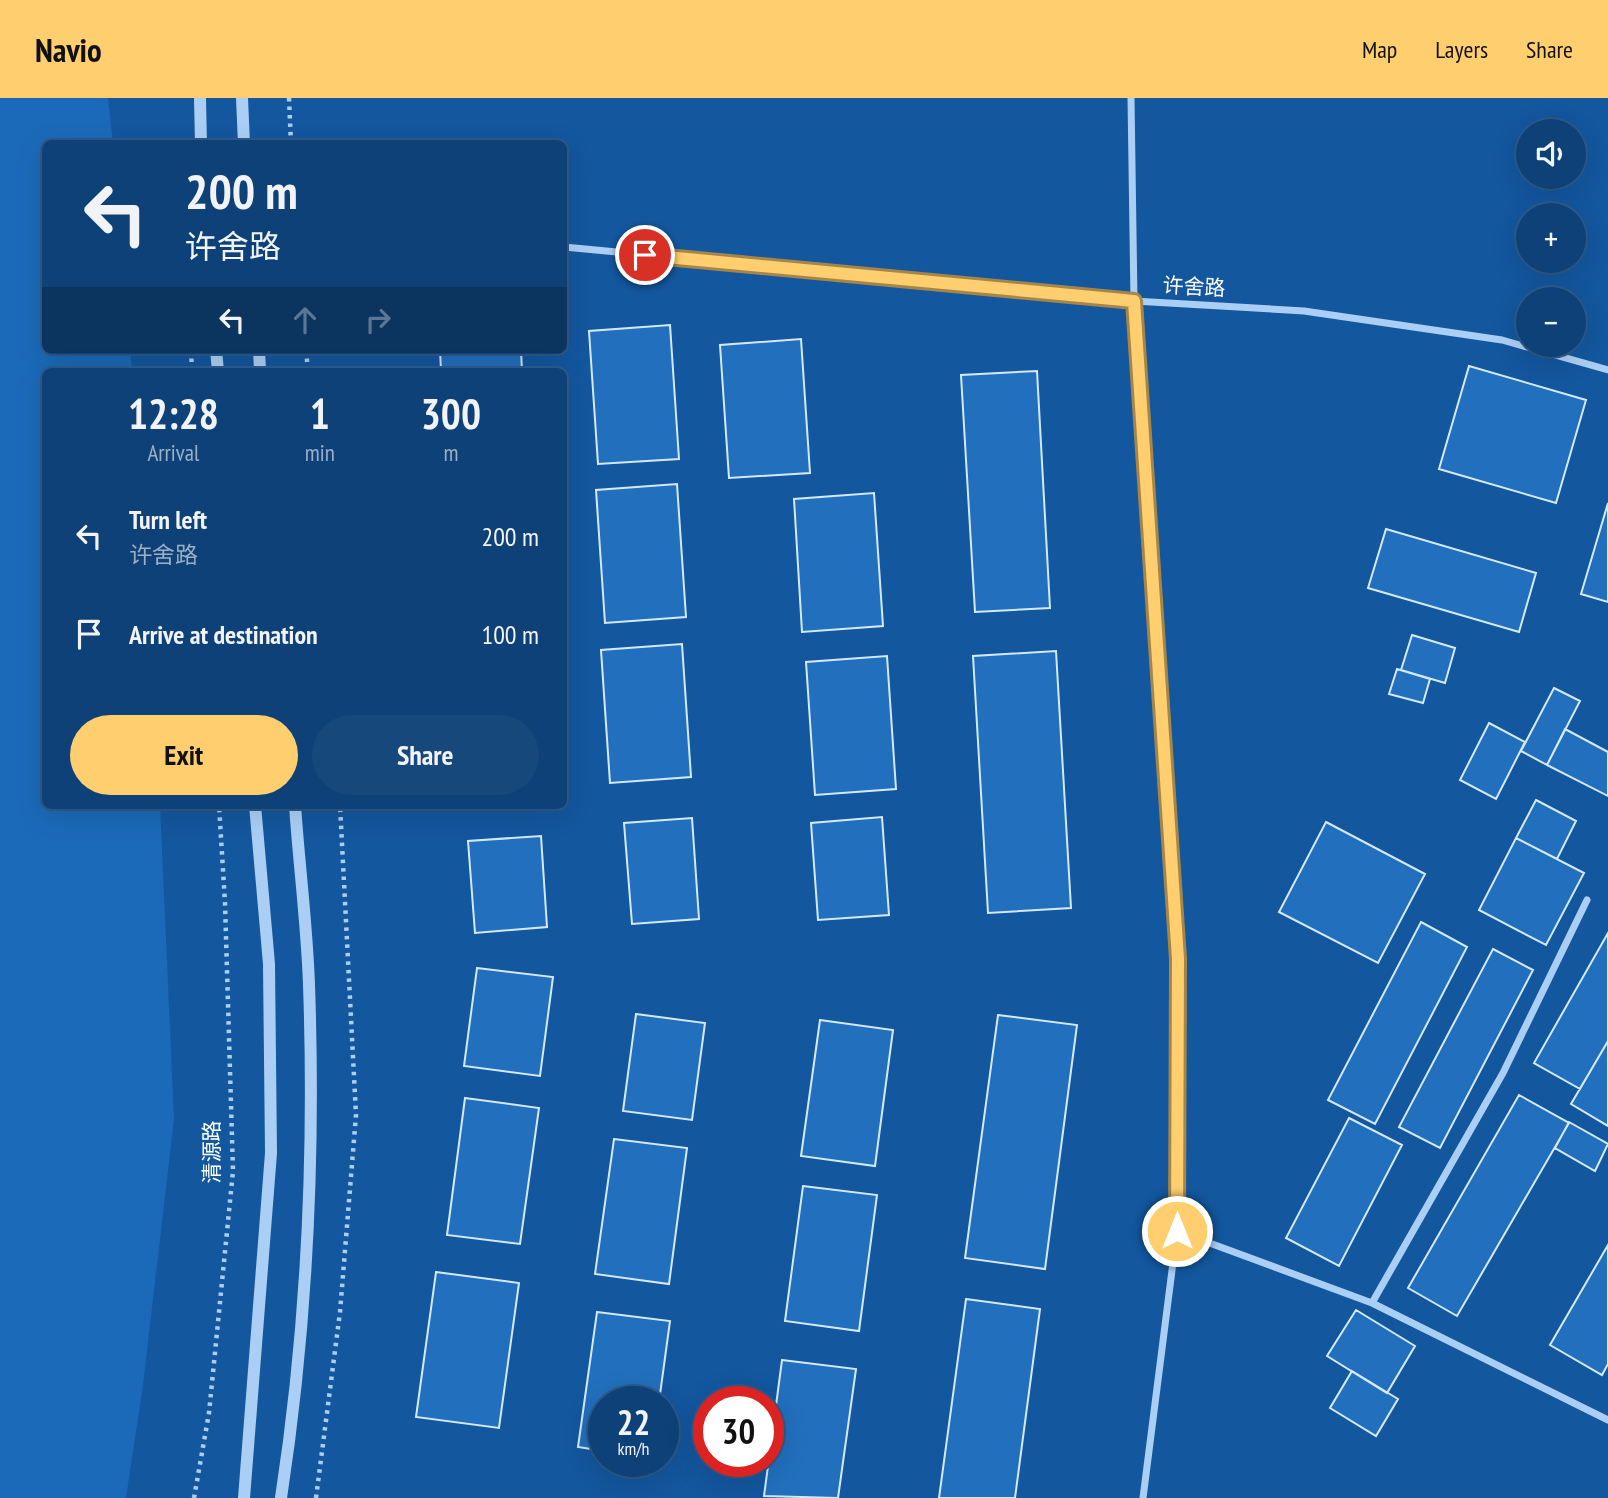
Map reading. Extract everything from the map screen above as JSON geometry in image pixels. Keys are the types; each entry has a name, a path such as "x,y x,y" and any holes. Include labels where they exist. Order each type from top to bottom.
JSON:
{"street":[{"path":"200,98 201,140"},
{"path":"242,98 244,140"},
{"path":"1131,98 1134,301 1178,959 1177,1231 1143,1498"},
{"name":"许舍路","path":"567,247 1134,301 1304,311 1502,340 1608,370"},
{"path":"244,1498 271,1153 269,964 255,809"},
{"path":"281,1498 297,1395 309,1202 309,984 295,809"},
{"path":"1373,1303 1503,1073 1587,900"},
{"path":"1177,1231 1373,1303 1608,1420"}],"path":[{"path":"289,98 291,140"},
{"name":"清源路","path":"194,1498 209,1413 233,1171 225,903 219,809"},
{"path":"316,1498 340,1311 356,1115 340,809"}],"shaded area":[{"path":"0,98 108,98 113,140 42,140 42,354 130,354 132,368 42,368 42,809 160,809 174,1119 143,1385 126,1498 0,1498"}],"building":[{"path":"670,325 679,459 598,464 589,331"},
{"path":"801,339 810,473 729,478 720,345"},
{"path":"440,354 521,354 522,368 441,368"},
{"path":"1469,366 1586,400 1556,503 1439,469"},
{"path":"1037,371 1050,608 975,612 961,375"},
{"path":"677,484 686,617 605,623 596,490"},
{"path":"874,493 883,626 802,632 794,499"},
{"path":"1608,503 1608,602 1581,594"},
{"path":"1386,529 1536,573 1519,632 1368,588"},
{"path":"1412,635 1455,648 1445,683 1401,670"},
{"path":"682,644 691,777 610,783 601,650"},
{"path":"1056,651 1071,908 988,913 973,656"},
{"path":"887,656 896,789 815,795 806,662"},
{"path":"1397,669 1430,679 1423,703 1389,694"},
{"path":"1554,688 1580,701 1547,765 1521,751"},
{"path":"1489,723 1525,742 1496,799 1460,780"},
{"path":"1565,729 1608,752 1608,796 1547,765"},
{"path":"1536,800 1576,821 1557,859 1516,838"},
{"path":"882,817 889,915 818,920 811,823"},
{"path":"692,818 699,919 632,924 624,823"},
{"path":"1326,822 1425,874 1378,963 1279,912"},
{"path":"541,836 547,927 475,933 468,841"},
{"path":"1516,838 1584,873 1546,945 1479,910"},
{"path":"1421,922 1467,947 1375,1124 1328,1100"},
{"path":"1608,933 1608,1041 1580,1089 1534,1063"},
{"path":"1493,949 1533,970 1440,1148 1399,1127"},
{"path":"477,968 553,977 540,1076 464,1066"},
{"path":"636,1014 705,1023 692,1120 623,1111"},
{"path":"998,1015 1077,1025 1045,1269 965,1258"},
{"path":"820,1020 893,1030 875,1166 801,1156"},
{"path":"1608,1041 1608,1126 1571,1104"},
{"path":"1519,1095 1569,1123 1457,1316 1408,1288"},
{"path":"465,1098 539,1108 520,1244 447,1235"},
{"path":"1349,1118 1402,1145 1339,1266 1286,1238"},
{"path":"1569,1122 1608,1144 1595,1171 1555,1148"},
{"path":"614,1139 687,1148 669,1284 595,1274"},
{"path":"803,1186 877,1195 859,1331 785,1321"},
{"path":"1608,1245 1608,1364 1602,1375 1550,1345"},
{"path":"436,1272 519,1283 499,1428 416,1417"},
{"path":"966,1299 1040,1309 1015,1498 939,1498"},
{"path":"1356,1310 1415,1346 1387,1393 1327,1356"},
{"path":"597,1312 670,1321 661,1386 588,1386 588,1449 578,1447"},
{"path":"782,1360 856,1369 838,1498 764,1496 767,1477 784,1477 784,1386 779,1386"},
{"path":"1352,1371 1398,1399 1376,1436 1330,1408"}],"route":[{"path":"645,255 1134,301 1178,959 1177,1231"}]}
